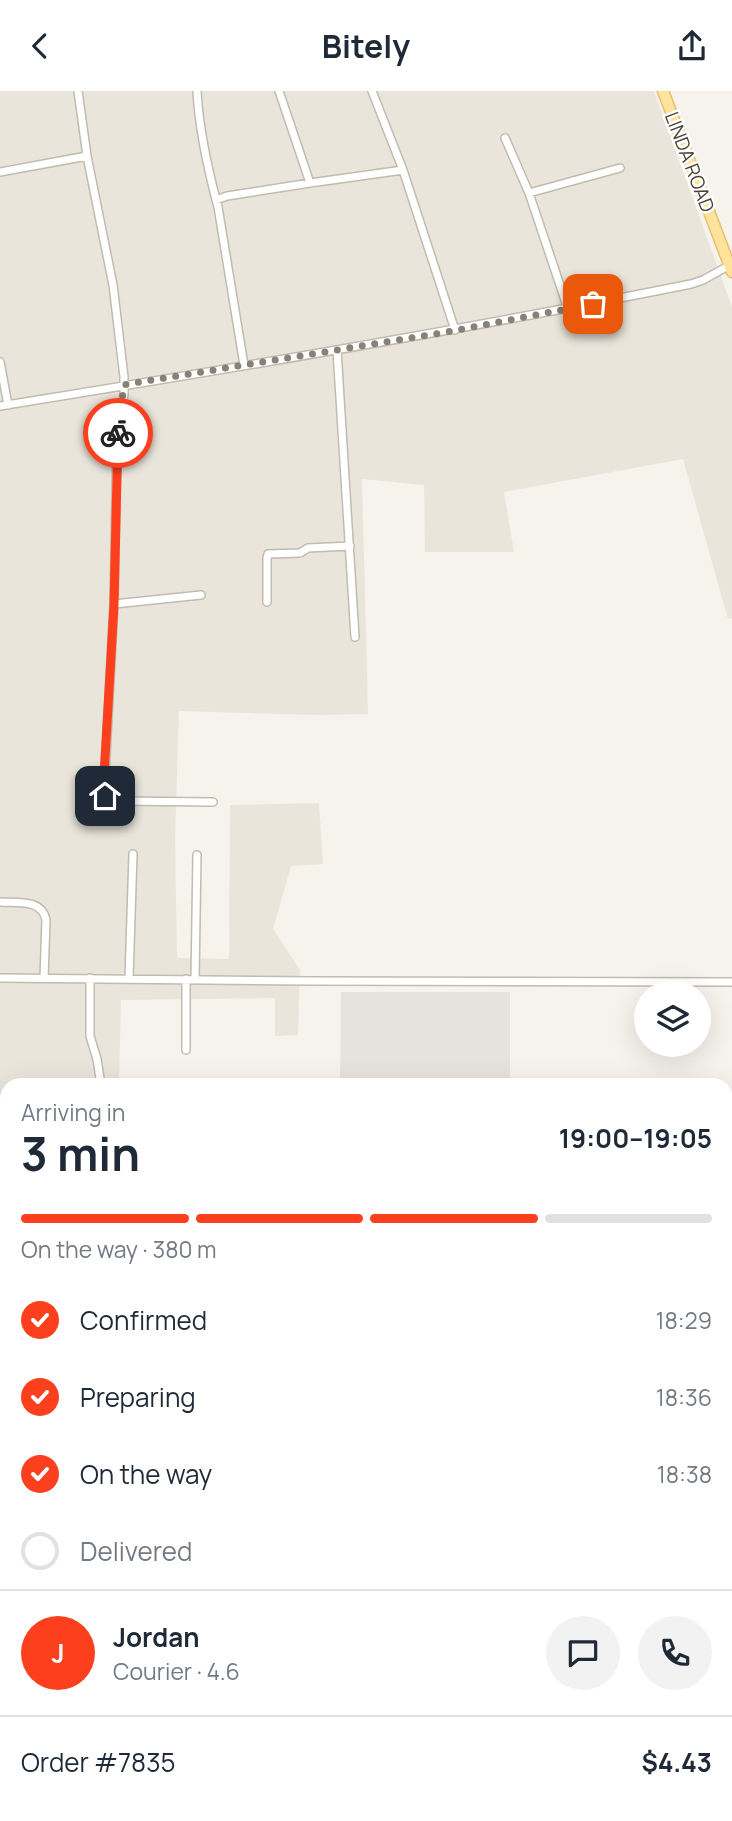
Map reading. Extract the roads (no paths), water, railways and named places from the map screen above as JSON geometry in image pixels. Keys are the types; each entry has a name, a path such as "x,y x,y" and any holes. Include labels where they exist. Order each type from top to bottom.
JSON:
{"main road":[{"name":"LINDA ROAD","path":"663,91 731,268"}],"street":[{"path":"78,91 87,156 113,285 124,385 117,438 114,604 103,793 115,801 213,802"},
{"path":"197,91 244,365"},
{"path":"279,91 310,183"},
{"path":"372,91 403,170 455,330"},
{"path":"505,138 529,193 568,309"},
{"path":"0,171 87,156"},
{"path":"529,193 620,168"},
{"path":"216,200 403,170"},
{"path":"0,362 4,406 568,309 691,284 731,268"},
{"path":"337,350 355,637"},
{"path":"267,602 268,554 300,553 308,548 350,546"},
{"path":"114,604 201,595"},
{"path":"129,978 133,854"},
{"path":"195,979 197,855"},
{"path":"0,902 29,903 45,913 44,978"},
{"path":"0,978 732,982"},
{"path":"90,978 90,1036 100,1078"},
{"path":"186,979 186,1050"}]}
